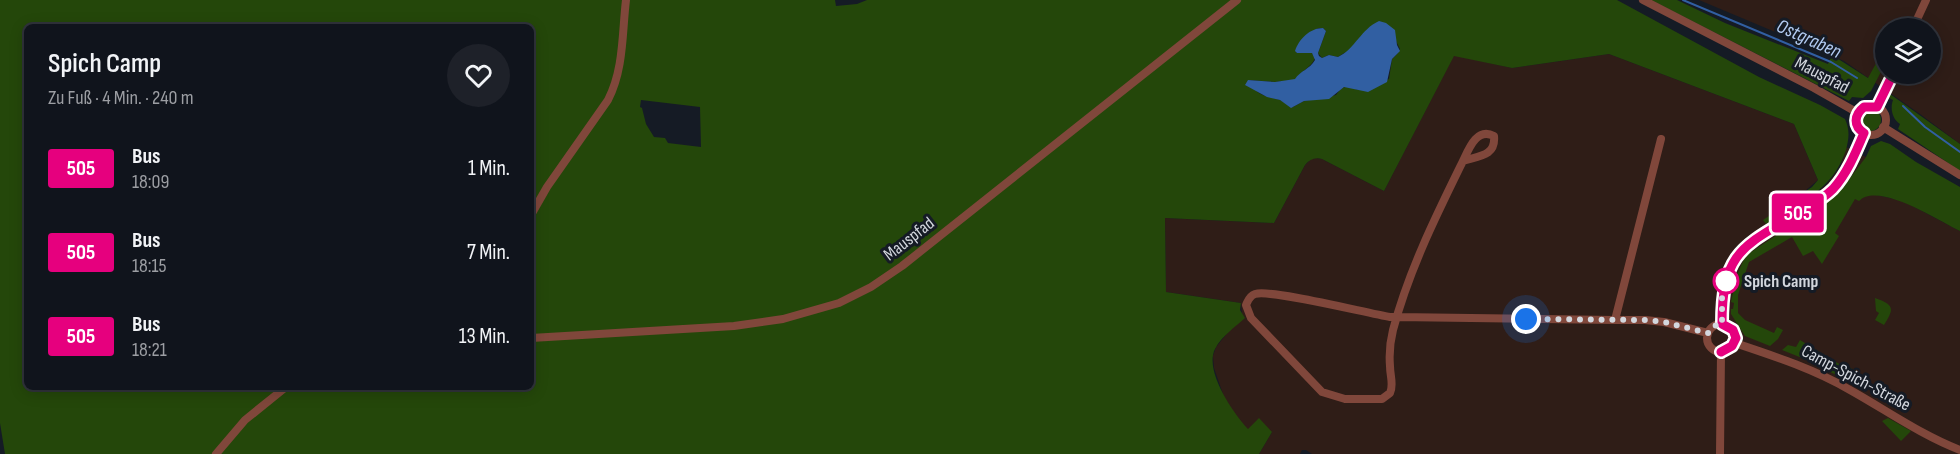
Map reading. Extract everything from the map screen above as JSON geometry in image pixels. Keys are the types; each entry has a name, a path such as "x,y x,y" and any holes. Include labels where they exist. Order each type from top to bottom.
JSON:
{"street":[{"path":"534,210 615,87 619,72 626,0"},
{"name":"Mauspfad","path":"534,338 759,323 798,316 839,303 871,287 902,266 1238,0"},
{"name":"Mauspfad","path":"1643,0 1858,113"},
{"path":"1918,18 1926,0"},
{"path":"1877,107 1888,84"},
{"path":"1864,107 1877,107 1884,116 1883,127 1877,133 1860,131 1856,122 1858,113 1864,107"},
{"path":"1883,127 1960,175"},
{"path":"1722,324 1722,297 1736,257 1755,240 1833,189 1844,174 1864,133"},
{"path":"1615,320 1661,139"},
{"path":"1463,161 1411,272 1397,317 1390,352 1392,384 1390,393 1382,399 1345,399 1322,392 1251,318 1246,305 1254,294 1267,294 1397,317 1645,320 1664,322 1708,333"},
{"path":"1722,324 1733,330 1736,338 1729,349 1721,352 1711,347 1708,333 1714,326 1722,324"},
{"name":"Camp-Spich-Straße","path":"1734,343 1815,371 1960,450"},
{"path":"1720,454 1721,352"},
{"path":"216,454 245,420 282,390"}],"shaded area":[{"path":"1699,0 1960,0 1960,144 1877,84 1941,84 1941,18 1875,18 1875,83 1844,61"},
{"path":"1609,54 1794,124 1818,180 1766,224 1827,184 1841,166 1846,147 1866,157 1877,195 1903,201 1960,231 1960,454 1312,454 1302,450 1300,454 1259,454 1272,432 1248,430 1224,397 1214,368 1213,356 1216,347 1242,315 1241,303 1166,292 1165,218 1274,223 1305,165 1311,159 1316,158 1384,191 1454,55 1512,68"}],"green space":[{"path":"0,0 835,0 836,6 857,4 867,0 1617,0 1759,77 1845,119 1848,130 1846,150 1833,175 1814,194 1766,224 1763,220 1812,187 1818,180 1794,124 1609,54 1512,68 1454,56 1384,191 1322,159 1315,158 1305,165 1274,223 1165,218 1166,292 1241,303 1240,310 1245,318 1228,332 1215,349 1213,369 1228,402 1248,429 1259,418 1272,432 1259,454 5,454 0,423","holes":["1318,28 1326,31 1318,53 1322,58 1329,55 1338,57 1344,53 1396,41 1400,49 1392,59 1389,79 1358,90 1346,87 1336,95 1304,101 1293,107 1255,90 1249,80 1275,82 1295,80 1315,58 1312,53 1296,53","641,100 700,107 701,147 668,143 665,138 654,137 640,107"]},
{"path":"1651,0 1677,0 1725,23 1828,64 1832,55 1868,78 1875,65 1875,83 1871,91 1863,98 1852,97 1849,101"},
{"path":"1890,94 1960,144 1960,171 1898,129 1900,124 1892,113 1893,100 1889,98"},
{"path":"1870,109 1878,112 1881,120 1878,128 1870,131 1862,128 1859,120 1862,112"},
{"path":"1881,141 1890,144 1960,187 1960,231 1894,199 1868,196 1859,201 1855,199 1835,233 1839,236 1822,264 1813,251 1803,256 1792,237 1749,262 1738,295 1738,313 1745,320 1774,333 1777,327 1783,330 1770,346 1745,336 1731,314 1734,303 1731,302 1737,275 1744,259 1748,254 1826,203 1844,186 1866,157 1871,146"},
{"path":"1875,298 1891,308 1884,325 1875,320 1879,313 1876,311"},
{"path":"1800,340 1846,368 1847,366 1856,371 1852,379 1846,380 1782,350 1788,345 1796,347"},
{"path":"1888,418 1911,431 1901,441 1882,421"}],"water":[{"path":"1379,21 1395,30 1400,51 1392,59 1387,82 1368,92 1344,87 1329,99 1304,101 1291,108 1280,100 1267,97 1245,85 1248,80 1275,82 1295,79 1315,60 1312,53 1295,51 1299,42 1309,32 1323,28 1326,31 1319,56 1322,58 1329,55 1338,57 1349,49 1367,29"}],"waterway":[{"name":"Ostgraben","path":"1683,0 1831,62 1857,78"},
{"path":"1903,106 1925,127 1960,152"}],"bus line":[{"name":"505","path":"1721,352 1729,349 1736,338 1730,327 1722,324 1722,297 1726,278 1736,257 1755,240 1833,189 1852,160 1864,133 1857,127 1858,113 1864,107 1877,107 1888,84"}],"place":[{"name":"Spich Camp","path":"1726,281"}],"route":[{"path":"1526,319 1645,320 1664,322 1708,333 1714,326 1722,324 1722,297 1726,278 1726,281"}]}
